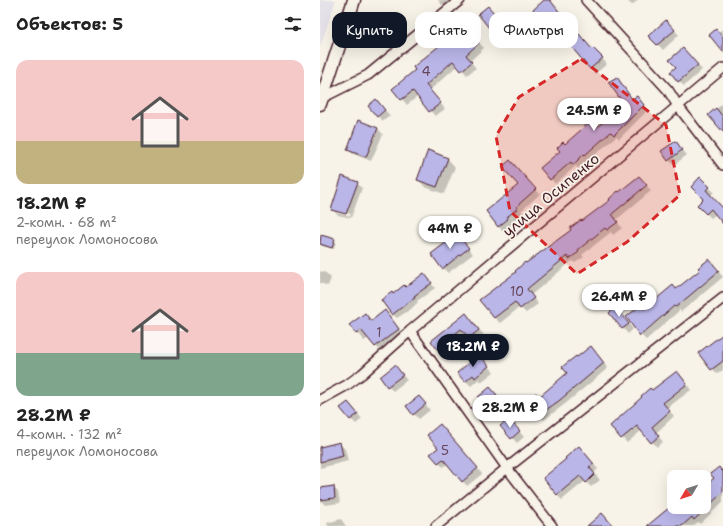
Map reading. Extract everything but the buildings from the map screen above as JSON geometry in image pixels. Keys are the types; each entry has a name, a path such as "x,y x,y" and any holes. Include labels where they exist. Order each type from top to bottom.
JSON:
{"main road":[{"path":"321,101 354,0"}],"street":[{"path":"321,101 368,75 460,0"},
{"path":"586,0 668,90 678,106 723,165"},
{"name":"улица Осипенко","path":"320,400 347,385 362,374 410,331 723,68"},
{"path":"436,526 507,468 723,298"},
{"path":"410,331 507,468 552,526"}],"highlighted area":[{"path":"581,59 666,125 680,195 627,242 577,274 510,211 496,136 519,97"}],"shaded area":[{"path":"320,0 336,0 320,47"}]}
